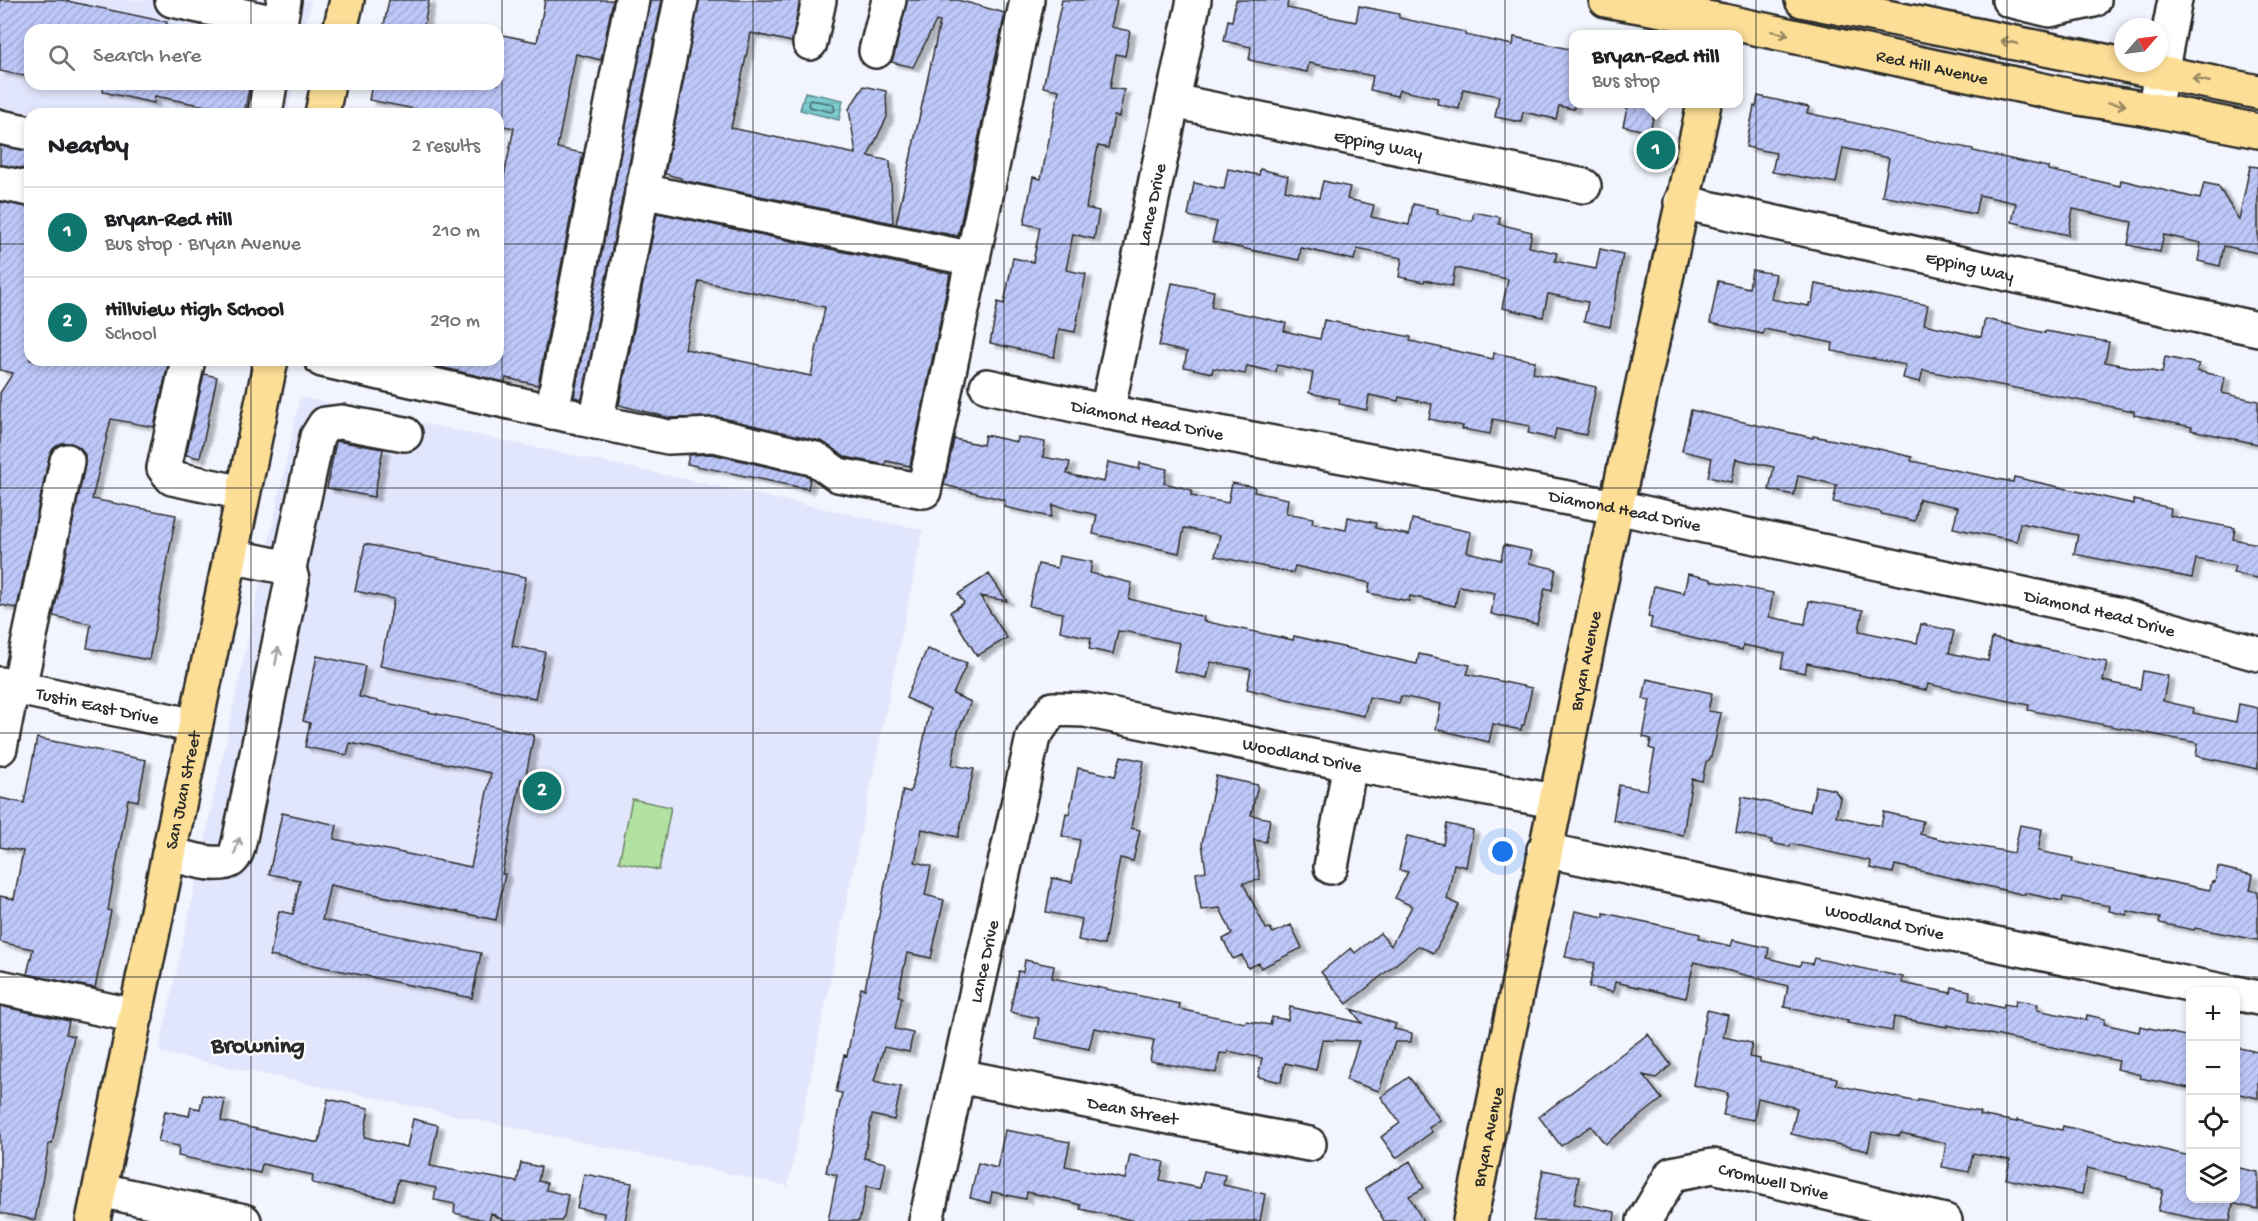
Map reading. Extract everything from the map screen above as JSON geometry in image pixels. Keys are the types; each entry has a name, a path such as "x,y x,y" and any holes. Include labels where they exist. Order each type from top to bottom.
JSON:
{"main road":[{"path":"341,24 346,0"},
{"name":"Red Hill Avenue","path":"1606,0 1723,19 2079,98 2258,131"},
{"name":"Red Hill Avenue","path":"1802,0 2114,62"},
{"name":"Red Hill Avenue","path":"2162,72 2258,92"},
{"path":"323,108 327,90"},
{"name":"Bryan Avenue","path":"1470,1221 1554,801 1681,202 1703,108"},
{"name":"San Juan Street","path":"96,1205 270,366"}],"street":[{"path":"172,0 281,18"},
{"path":"576,417 632,0"},
{"path":"576,417 642,191 681,0"},
{"path":"810,43 819,0"},
{"path":"876,51 889,0"},
{"name":"Lance Drive","path":"1107,412 1194,0"},
{"path":"2009,0 2050,10 2094,0"},
{"path":"2168,39 2175,0"},
{"path":"349,366 668,438 714,435 816,459 838,475 924,490 973,259 1018,2"},
{"path":"2154,110 2162,72"},
{"path":"266,108 269,90"},
{"name":"Epping Way","path":"1173,101 1584,186"},
{"path":"0,127 24,132"},
{"path":"0,183 24,188"},
{"path":"642,191 973,259"},
{"name":"Epping Way","path":"1681,202 2258,329"},
{"path":"187,366 164,468 172,478 243,493"},
{"name":"Diamond Head Drive","path":"987,386 1107,412 1616,507 2116,614 2258,654"},
{"path":"169,854 220,864 230,861 236,854 292,580 289,568 316,437 325,424 341,422 405,434"},
{"path":"0,748 10,687 67,461"},
{"path":"230,556 289,568"},
{"name":"Tustin East Drive","path":"10,687 195,726"},
{"name":"Lance Drive","path":"926,1221 1033,737 1053,709"},
{"name":"Woodland Drive","path":"1053,709 1085,710 1350,764 1554,801"},
{"path":"1331,867 1350,764"},
{"name":"Woodland Drive","path":"1544,850 2202,987"},
{"path":"0,987 136,1016"},
{"path":"2240,994 2258,998"},
{"name":"Dean Street","path":"958,1076 1309,1144"},
{"name":"Cromwell Drive","path":"1644,1221 1672,1174 1713,1166 1945,1221"},
{"path":"96,1205 244,1221"}],"shaded area":[{"path":"0,0 311,0 306,24 24,24 24,90 293,90 288,108 24,108 24,146 0,141"},
{"path":"300,397 923,530 788,1186 159,1052"}],"green space":[{"path":"632,799 671,807 659,870 619,862"}],"water":[{"path":"805,92 843,100 839,120 800,110"}],"building":[{"path":"0,0 62,0 167,22 167,24 24,24 24,76 0,71"},
{"path":"389,0 429,0 424,24 384,24"},
{"path":"545,0 613,0 601,60 576,54 557,148 583,153 538,385 506,378 505,382 436,366 504,366 504,176 514,128 504,126 504,108 410,108 369,100 371,90 504,90 504,35 537,42"},
{"path":"650,0 662,0 582,399 574,397"},
{"path":"699,0 800,0 792,42 751,33 731,128 856,154 849,109 864,86 886,91 887,117 868,156 890,161 893,223 681,180 681,178 665,174"},
{"path":"907,0 958,0 1005,13 958,236 896,224 940,22 936,21 913,67 891,62"},
{"path":"1062,0 1117,0 1111,27 1130,31 1125,56 1116,54 1110,88 1124,90 1119,117 1114,116 1108,148 1098,146 1086,208 1099,211 1094,239 1073,234 1066,270 1086,274 1075,332 1059,329 1054,357 990,343 998,302 1004,304 1013,258 1033,262 1040,227 1024,224 1033,177 1041,179 1059,90 1043,87"},
{"path":"1236,0 1288,0 1287,8 1356,22 1359,6 1399,14 1399,18 1465,32 1465,35 1513,45 1514,37 1569,49 1569,108 1559,106 1556,119 1523,112 1521,122 1495,117 1499,96 1463,89 1459,109 1437,104 1438,98 1399,90 1397,96 1370,90 1373,76 1309,63 1307,72 1249,60 1251,47 1224,41 1228,20 1232,21"},
{"path":"103,90 249,90 245,108 214,108 155,96 154,103 103,92"},
{"path":"1758,96 1809,107 1807,113 1973,149 1973,151 2048,167 2048,170 2120,186 2121,180 2200,199 2204,183 2218,186 2239,220 2250,166 2258,167 2258,253 2224,246 2220,266 2198,261 2201,243 2164,235 2160,252 2128,245 2132,222 2073,209 2068,235 2012,222 2016,203 1979,195 1975,214 1882,196 1889,158 1843,148 1836,183 1772,172 1776,153 1746,147"},
{"path":"1627,108 1655,108 1650,132 1623,126"},
{"path":"0,146 24,150 24,169 0,165"},
{"path":"1228,169 1259,175 1260,169 1288,176 1285,190 1319,198 1323,181 1350,187 1347,199 1374,205 1371,217 1409,225 1413,204 1438,209 1437,214 1472,221 1474,212 1500,217 1499,224 1532,232 1529,247 1557,253 1555,261 1596,269 1600,249 1623,254 1610,327 1584,321 1588,302 1548,294 1543,317 1502,308 1508,279 1455,268 1452,286 1399,277 1402,258 1357,249 1354,260 1301,248 1299,260 1212,242 1217,222 1188,216 1194,183 1224,189"},
{"path":"0,202 24,206 24,366 168,366 154,427 111,419 92,499 176,515 149,660 87,648 91,624 53,616 85,465 85,455 80,447 71,443 61,443 53,449 49,457 17,608 0,605 0,393 13,373 0,370"},
{"path":"657,213 950,274 910,466 886,461 885,465 846,457 820,441 718,417 670,418 619,405","holes":["699,281 825,307 811,376 685,349"]},
{"path":"1752,270 1776,274 1771,299 1809,306 1809,303 1812,303 1815,284 1928,305 1924,324 1981,337 1985,319 2045,333 2045,331 2109,342 2105,362 2162,373 2165,357 2199,364 2197,371 2225,377 2222,393 2258,401 2258,444 2134,415 2134,411 1923,370 1920,382 1903,378 1906,365 1832,351 1833,343 1764,329 1763,334 1710,323 1718,281 1749,288"},
{"path":"1172,283 1214,291 1211,307 1286,323 1284,331 1320,339 1324,320 1411,337 1410,341 1493,359 1494,353 1535,361 1533,373 1596,387 1586,435 1556,429 1554,439 1528,433 1530,426 1493,419 1490,434 1462,429 1463,426 1429,419 1432,404 1399,397 1398,401 1369,395 1367,410 1339,404 1340,399 1309,393 1313,373 1277,365 1276,372 1247,366 1245,374 1213,368 1212,373 1184,367 1187,352 1159,346"},
{"path":"204,374 217,377 200,458 186,455"},
{"path":"1691,410 1813,438 1813,436 1875,448 1912,457 1911,461 2013,482 2014,477 2134,504 2134,500 2171,508 2170,516 2235,528 2233,539 2258,544 2258,578 2233,573 2235,566 2196,559 2192,578 2074,554 2078,535 2020,523 2017,541 1953,528 1958,507 1919,499 1915,521 1881,514 1881,512 1833,502 1837,485 1798,476 1794,495 1769,490 1774,467 1736,459 1731,482 1708,477 1712,458 1682,451"},
{"path":"985,435 1017,442 1018,437 1045,442 1043,457 1070,462 1067,474 1104,482 1108,462 1139,469 1140,463 1167,469 1164,483 1192,490 1191,496 1228,503 1232,483 1255,487 1254,492 1288,499 1286,513 1313,518 1312,523 1346,530 1348,517 1376,523 1375,528 1409,535 1412,519 1471,532 1467,552 1501,560 1504,545 1532,551 1529,563 1556,569 1552,590 1545,588 1537,624 1491,614 1495,593 1459,586 1455,606 1410,596 1409,601 1368,593 1370,583 1295,566 1293,573 1215,556 1220,535 1184,528 1179,553 1093,534 1097,515 1053,505 1051,517 1004,507 1005,500 944,485 954,439 983,445"},
{"path":"336,441 383,449 374,497 327,488"},
{"path":"712,454 808,476 810,478 808,489 687,464 689,455"},
{"path":"365,544 526,577 512,646 545,652 535,698 380,666 394,599 355,591"},
{"path":"1059,556 1092,562 1090,573 1132,583 1129,599 1204,617 1203,621 1293,640 1294,636 1417,664 1419,654 1470,665 1467,674 1532,688 1524,725 1521,730 1493,724 1489,742 1436,729 1441,704 1401,696 1399,703 1369,697 1364,716 1299,702 1247,689 1251,669 1211,662 1207,678 1174,671 1180,643 1128,632 1118,631 1113,654 1089,649 1091,638 1060,631 1063,613 1029,606 1038,564 1057,568"},
{"path":"989,574 1007,601 980,596 1007,638 977,656 950,612 964,603 958,594"},
{"path":"1688,574 1711,579 1711,581 1773,593 1769,617 1805,624 1809,601 1863,610 1859,631 1917,643 1921,624 1954,631 1949,653 1988,661 1992,638 2107,662 2103,681 2140,689 2143,671 2168,676 2163,701 2194,708 2193,713 2236,722 2239,704 2258,708 2258,769 2196,756 2198,743 2028,710 2029,705 1928,684 1926,690 1807,663 1805,673 1781,668 1784,653 1743,645 1742,650 1650,628 1652,618 1648,617 1654,586 1684,593"},
{"path":"927,649 967,663 953,694 971,702 958,731 952,765 974,769 958,837 922,829 915,862 931,866 925,895 944,900 931,958 907,953 898,996 902,997 895,1029 913,1033 909,1052 884,1047 874,1081 901,1087 894,1120 872,1115 864,1158 886,1163 881,1189 867,1186 859,1221 828,1221 837,1175 826,1172 842,1093 836,1092 844,1055 847,1056 861,988 865,989 903,790 910,792 920,758 930,709 906,698"},
{"path":"317,656 365,666 359,697 534,735 525,780 521,779 502,874 505,874 496,920 330,885 322,920 481,953 472,998 270,956 279,911 293,914 300,880 269,874 282,813 337,825 334,839 471,867 491,773 350,743 347,755 305,747 310,723 303,721"},
{"path":"1647,679 1712,693 1708,711 1721,713 1714,746 1710,759 1706,762 1702,781 1692,779 1683,835 1613,820 1619,785 1647,790 1655,750 1649,748 1651,739 1643,737 1650,700 1643,699"},
{"path":"37,738 146,760 138,801 128,799 108,910 111,911 95,988 27,974 33,949 0,942 0,896 14,899 23,851 0,847 0,798 24,803"},
{"path":"1121,756 1144,761 1131,828 1140,830 1133,861 1120,858 1104,945 1078,940 1082,919 1046,912 1052,878 1072,882 1080,840 1062,836 1078,768 1115,776"},
{"path":"1216,776 1258,785 1251,815 1270,819 1266,842 1254,840 1260,880 1243,883 1266,929 1270,928 1273,933 1291,925 1302,948 1261,968 1259,963 1248,968 1242,955 1233,959 1223,939 1232,934 1220,908 1201,910 1196,873 1206,871 1202,843"},
{"path":"1816,786 1835,790 1840,798 1836,816 1881,826 1884,812 1923,821 1920,834 1939,839 2014,853 2020,825 2042,829 2038,851 2073,858 2072,862 2210,890 2212,881 2215,882 2218,867 2253,875 2250,890 2258,892 2258,940 2159,923 2160,918 2127,911 2127,915 2109,911 2110,906 2063,897 2062,901 2025,893 2025,895 1895,865 1893,873 1870,868 1871,861 1791,844 1790,847 1771,843 1772,840 1736,833 1742,797 1810,811"},
{"path":"1447,824 1473,830 1466,867 1454,864 1447,899 1459,905 1434,953 1418,946 1347,1004 1321,972 1351,948 1355,953 1380,933 1391,946 1412,906 1395,898 1408,872 1399,870 1407,836 1443,844"},
{"path":"1575,911 1604,917 1604,913 1683,930 1700,934 1699,939 1731,946 1733,940 1769,948 1767,958 1800,966 1801,962 1812,964 1814,958 1903,977 1902,983 1951,993 1952,987 1970,991 1969,1000 2003,1008 2004,1004 2015,1006 2016,1000 2038,1004 2037,1010 2086,1020 2087,1015 2105,1019 2104,1024 2139,1032 2140,1026 2186,1036 2186,1087 2140,1078 2141,1075 2117,1069 2119,1061 1947,1025 1947,1027 1894,1017 1892,1031 1847,1023 1848,1021 1784,1007 1788,986 1694,962 1686,998 1615,982 1613,992 1589,987 1595,963 1565,957"},
{"path":"1025,960 1054,966 1052,978 1180,1004 1179,1009 1245,1023 1246,1021 1270,1025 1272,1017 1288,1020 1290,1007 1362,1023 1351,1009 1396,1024 1394,1029 1412,1033 1411,1042 1395,1042 1379,1091 1346,1080 1359,1041 1322,1040 1316,1070 1285,1063 1281,1082 1258,1077 1262,1058 1228,1051 1227,1054 1220,1053 1216,1073 1150,1061 1154,1040 1094,1028 1089,1049 1035,1038 1039,1018 1010,1012 1018,971 1023,972"},
{"path":"0,1006 69,1021 66,1034 74,1036 52,1144 49,1144 35,1220 0,1213"},
{"path":"1707,1010 1728,1015 1723,1037 1752,1043 1749,1057 1760,1059 1760,1062 1837,1078 1836,1085 1980,1112 1979,1115 2017,1122 2017,1120 2062,1130 2063,1126 2186,1155 2186,1203 2233,1203 2230,1221 2208,1221 2158,1211 2163,1190 2127,1179 2127,1177 2087,1168 2082,1194 2006,1179 2010,1160 1973,1153 1969,1172 1942,1167 1946,1143 1901,1133 1900,1136 1872,1132 1868,1151 1791,1134 1797,1108 1758,1098 1754,1120 1723,1115 1728,1093 1693,1085"},
{"path":"1648,1034 1671,1065 1656,1078 1643,1075 1662,1099 1605,1144 1591,1126 1561,1146 1539,1117"},
{"path":"2240,1048 2258,1052 2258,1098 2240,1094"},
{"path":"1409,1077 1440,1120 1429,1128 1432,1132 1396,1158 1381,1137 1400,1123 1381,1097"},
{"path":"203,1095 225,1099 221,1121 319,1143 328,1099 369,1108 364,1137 407,1147 413,1119 438,1125 430,1166 517,1182 521,1163 541,1167 538,1181 547,1183 546,1190 568,1195 564,1217 561,1221 504,1221 491,1213 489,1221 454,1213 455,1204 434,1200 436,1188 398,1180 393,1200 312,1183 313,1175 262,1164 260,1173 178,1156 179,1146 158,1142 165,1111 189,1116 191,1107 200,1109"},
{"path":"1005,1130 1070,1142 1065,1166 1125,1179 1130,1155 1164,1162 1160,1180 1200,1188 1204,1171 1225,1175 1223,1185 1265,1194 1260,1221 1136,1221 1080,1209 1081,1205 1027,1192 1026,1199 992,1192 990,1203 970,1198 978,1163 997,1168"},
{"path":"1410,1161 1424,1188 1409,1196 1423,1221 1384,1221 1365,1188"},
{"path":"2240,1168 2258,1172 2258,1209 2235,1204 2240,1203"},
{"path":"1543,1170 1579,1177 1574,1204 1615,1212 1614,1221 1533,1221"},
{"path":"584,1174 632,1183 625,1221 603,1221 604,1213 577,1208"}],"place":[{"name":"Bryan-Red Hill","path":"1656,150"},
{"name":"Hillview High School","path":"542,791"}],"district":[{"name":"Browning","path":"258,1044"}]}
